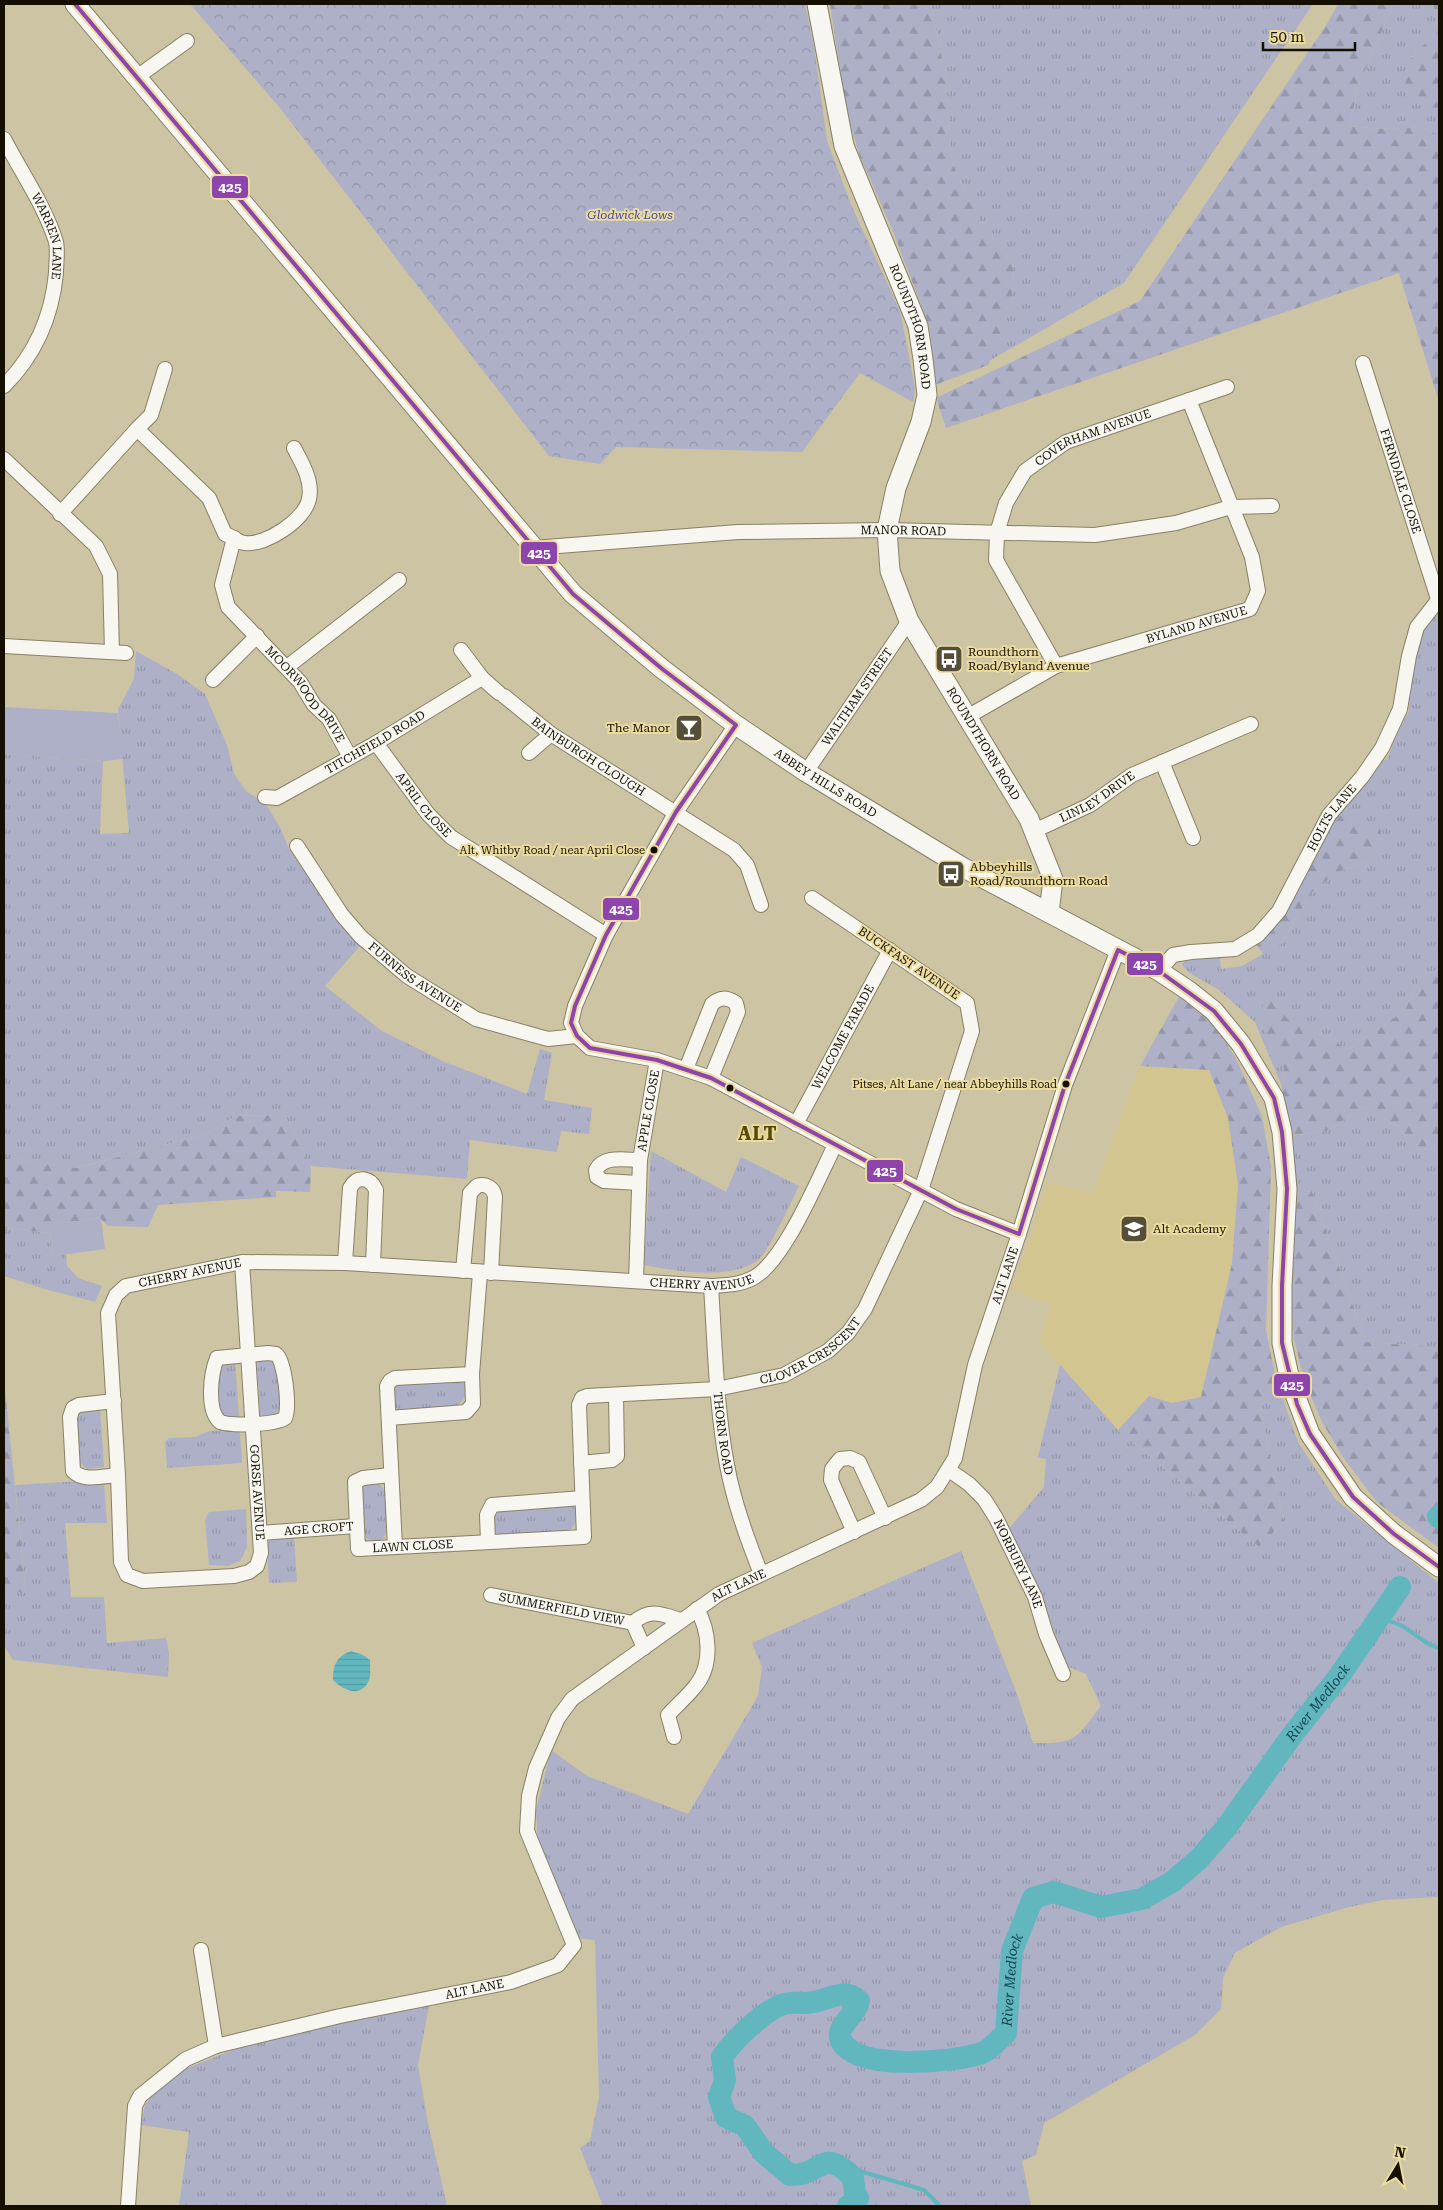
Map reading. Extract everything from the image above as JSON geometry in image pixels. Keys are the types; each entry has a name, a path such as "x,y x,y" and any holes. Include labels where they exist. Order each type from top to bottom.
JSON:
{"main road":[{"name":"ABBEY HILLS ROAD","path":"75,4 573,594 661,668 736,725 806,772 964,868 1159,971 1190,991 1214,1011 1241,1044 1274,1098 1282,1132 1287,1189 1282,1286 1282,1343 1290,1381 1310,1434 1353,1497 1394,1534 1439,1567"},
{"name":"ROUNDTHORN ROAD","path":"817,4 844,146 918,326 923,359 927,395 921,422 896,488 887,530 890,571 909,621 1029,818 1052,879 1049,913"}],"street":[{"path":"136,77 187,41"},
{"name":"WARREN LANE","path":"4,139 49,224 56,245 53,298 40,335 13,377 4,386"},
{"name":"FERNDALE CLOSE","path":"1363,363 1438,599"},
{"path":"60,514 151,415 165,369"},
{"name":"COVERHAM AVENUE","path":"1056,666 996,560 997,533 1006,503 1025,471 1066,442 1227,387"},
{"name":"BYLAND AVENUE","path":"967,716 1056,666 1250,609 1258,590 1252,557 1189,400"},
{"path":"137,429 209,498 225,534 245,543 270,538 298,519 309,500 308,476 294,448"},
{"path":"4,459 96,546 110,574 119,653 4,646"},
{"name":"MANOR ROAD","path":"533,548 738,532 887,530 1095,535 1176,523 1231,507 1272,506"},
{"name":"MOORWOOD DRIVE","path":"234,538 222,585 228,607 288,667 314,705 329,719 350,758"},
{"path":"288,667 399,580"},
{"name":"HOLTS LANE","path":"1159,971 1174,955 1236,949 1258,935 1279,911 1329,814 1362,777 1382,748 1400,708 1409,656 1417,627 1438,599"},
{"name":"WALTHAM STREET","path":"806,772 909,621"},
{"name":"MOORWOOD DRIVE","path":"213,680 257,636"},
{"name":"BAINBURGH CLOUGH","path":"461,650 482,678 550,734 734,850 747,865 761,905"},
{"name":"TITCHFIELD ROAD","path":"265,797 277,798 350,758 482,678"},
{"name":"LINLEY DRIVE","path":"1034,831 1090,805 1132,775 1251,724"},
{"path":"736,725 676,812 606,935 575,1006 571,1023 577,1036 590,1048 657,1060 711,1078 956,1209 1019,1234"},
{"path":"529,753 550,734"},
{"name":"APRIL CLOSE","path":"376,743 428,814 450,837 606,935"},
{"path":"1162,762 1193,838"},
{"name":"FURNESS AVENUE","path":"297,846 342,915 361,937 407,976 476,1019 548,1039 577,1036"},
{"name":"BUCKFAST AVENUE","path":"812,898 967,1003 972,1031 921,1190"},
{"name":"WELCOME PARADE","path":"796,1124 890,950"},
{"name":"ALT LANE","path":"128,2206 135,2106 140,2096 186,2059 216,2046 340,2016 511,1982 558,1965 574,1945 527,1831 529,1796 536,1768 558,1718 572,1699 680,1620 719,1594 885,1518 921,1500 937,1487 949,1470 960,1443 975,1365 1019,1234 1065,1085 1118,950"},
{"path":"686,1069 712,1004 719,998 728,998 736,1002 738,1012 711,1078"},
{"name":"APPLE CLOSE","path":"636,1281 640,1160 657,1060"},
{"name":"CHERRY AVENUE","path":"234,1576 143,1581 127,1575 121,1562 118,1475 108,1313 116,1295 126,1286 242,1262 345,1263 711,1286 743,1282 759,1274 771,1264 781,1251 835,1146"},
{"name":"APPLE CLOSE","path":"639,1183 604,1181 598,1177 596,1170 600,1163 606,1160 640,1160"},
{"path":"345,1263 350,1188 356,1180 364,1179 371,1182 376,1190 373,1265"},
{"path":"389,1418 466,1412 473,1404 472,1374 495,1197 492,1190 484,1185 477,1186 470,1193 463,1271"},
{"name":"CLOVER CRESCENT","path":"616,1395 717,1389 784,1375 828,1351 848,1333 866,1309 921,1190"},
{"name":"GORSE AVENUE","path":"234,1576 249,1572 257,1566 261,1554 242,1262"},
{"name":"THORN ROAD","path":"711,1286 717,1389 727,1465 742,1525 761,1574"},
{"path":"268,1353 280,1357 287,1409 282,1420 252,1423 224,1423 217,1419 213,1410 211,1373 217,1358 268,1353"},
{"path":"395,1548 387,1386 395,1378 472,1374"},
{"path":"581,1463 612,1460 617,1456 616,1395"},
{"name":"LAWN CLOSE","path":"356,1526 358,1549 584,1537 580,1401 588,1396 616,1395"},
{"path":"114,1401 79,1405 73,1408 70,1417 73,1471 78,1476 86,1477 118,1475"},
{"path":"854,1532 831,1480 832,1469 840,1459 850,1458 859,1462 864,1469 885,1518"},
{"name":"NORBURY LANE","path":"949,1470 969,1484 984,1499 996,1518 1035,1597 1046,1634 1063,1674"},
{"name":"AGE CROFT","path":"260,1533 356,1526 355,1482 363,1478 390,1475"},
{"path":"488,1542 487,1514 492,1505 582,1498"},
{"name":"SUMMERFIELD VIEW","path":"491,1595 634,1623"},
{"path":"674,1737 668,1715 698,1683 704,1671 708,1644 703,1620 697,1609"},
{"path":"644,1648 634,1623 645,1614 653,1612 680,1620"},
{"path":"201,1950 216,2046"}],"shaded area":[{"name":"Alt Academy","path":"1140,1066 1209,1070 1228,1118 1238,1185 1232,1263 1201,1397 1172,1403 1149,1396 1118,1430 1039,1342 1051,1305 1012,1290 1049,1182 1093,1194"}],"green space":[{"name":"Glodwick Lows","path":"190,4 805,4 814,46 827,141 852,207 900,311 915,388 913,402 860,373 802,452 616,447 600,464 549,456 280,108"},
{"path":"830,4 931,4 946,78 952,163 980,222 1014,265 1012,305 988,365 935,385 928,323 893,231 859,154 846,109"},
{"path":"931,4 1313,4 1124,283 989,361 1012,305 1014,265 980,222 952,163 946,78"},
{"path":"1338,4 1393,4 1357,90 1350,126 1380,129 1421,127 1439,135 1439,402 1399,273 946,428 936,398 1140,301 1327,24"},
{"path":"1393,4 1433,4 1438,32 1411,57 1428,107 1439,108 1439,135 1421,127 1380,129 1350,126 1357,90"},
{"path":"1433,4 1439,4 1439,108 1428,107 1406,99 1405,86 1407,67 1410,60 1438,32"},
{"path":"1439,608 1439,969 1421,976 1405,1010 1349,1049 1288,1019 1265,994 1285,1070 1281,1084 1255,1022 1219,990 1188,972 1182,965 1186,958 1220,957 1221,969 1242,966 1281,944 1312,892 1337,872 1377,858 1337,815 1377,762 1388,759 1393,742 1409,711 1408,686 1422,628"},
{"path":"136,651 177,674 205,694 227,745 234,774 247,792 265,803 280,827 289,849 360,946 325,986 382,1031 445,1062 527,1094 540,1049 552,1053 544,1100 592,1108 589,1134 561,1131 557,1152 470,1140 467,1179 311,1166 285,1115 235,1116 206,1134 75,1168 4,1157 4,754 103,761 100,834 129,833 118,709 134,679"},
{"path":"4,707 118,713 123,759 103,761 4,754"},
{"path":"1337,815 1380,827 1383,846 1377,858 1337,872 1312,892 1281,944 1264,955 1255,943 1299,885"},
{"path":"1439,969 1439,1150 1411,1149 1401,1129 1364,1107 1326,1131 1293,1135 1281,1084 1285,1070 1261,1024 1264,993 1288,1019 1349,1049 1405,1010 1421,976"},
{"path":"1179,997 1210,1017 1235,1057 1262,1116 1271,1167 1266,1330 1276,1380 1260,1408 1284,1522 1259,1547 1118,1430 1149,1396 1172,1403 1201,1397 1232,1263 1238,1185 1228,1118 1209,1070 1140,1066"},
{"path":"1364,1107 1401,1129 1411,1149 1439,1150 1439,1352 1423,1346 1366,1342 1312,1192 1295,1189 1293,1135 1326,1131"},
{"path":"285,1115 311,1166 310,1192 276,1191 276,1197 158,1205 148,1227 108,1226 100,1218 49,1225 50,1233 4,1228 4,1157 76,1168 206,1134 235,1116"},
{"path":"651,1151 726,1192 741,1157 799,1186 774,1237 758,1260 733,1270 702,1273 644,1265"},
{"path":"1295,1189 1312,1192 1366,1342 1423,1346 1439,1352 1439,1548 1377,1502 1345,1460 1322,1422 1304,1380 1294,1339 1290,1288"},
{"path":"101,1218 105,1249 53,1256 49,1225"},
{"path":"4,1228 50,1233 53,1256 66,1254 67,1266 78,1278 102,1286 95,1302 4,1276"},
{"path":"271,1358 278,1367 280,1409 273,1416 260,1415 257,1360"},
{"path":"235,1359 239,1417 231,1420 217,1413 218,1364"},
{"path":"1060,1365 1118,1430 1259,1547 1284,1522 1260,1408 1276,1380 1298,1442 1335,1499 1439,1583 1439,1897 1383,1900 1349,1907 1281,1927 1235,1953 1223,1978 1221,2009 1195,2035 1044,2123 1036,2155 1022,2161 1031,2206 603,2206 580,2148 590,2141 599,2097 595,1940 577,1938 538,1840 536,1811 551,1750 587,1776 688,1814 758,1696 762,1667 752,1643 961,1551 1017,1694 1033,1743 1059,1742 1074,1737 1086,1726 1101,1706 1086,1674 1067,1666 1040,1594 1007,1531 1044,1487 1046,1459 1038,1457"},
{"path":"461,1380 465,1383 466,1393 458,1405 401,1410 392,1406 392,1391 398,1384"},
{"path":"4,1388 5,1390 26,1593 4,1590"},
{"path":"100,1407 104,1467 87,1469 78,1460 75,1416 78,1410"},
{"path":"237,1430 240,1434 242,1463 167,1468 165,1442 169,1438 195,1437 209,1431"},
{"path":"98,1480 104,1484 107,1523 65,1523 71,1597 104,1597 107,1643 166,1638 169,1653 168,1677 13,1660 4,1646 4,1590 26,1592 15,1485"},
{"path":"378,1483 385,1492 387,1514 386,1533 383,1539 376,1542 364,1537 360,1492 365,1486"},
{"path":"568,1504 575,1507 576,1522 571,1529 502,1536 495,1532 493,1519 496,1511"},
{"path":"246,1509 247,1547 240,1561 228,1566 209,1565 205,1520 209,1512"},
{"path":"294,1538 297,1582 269,1583 267,1544 271,1539"},
{"path":"429,2006 418,2065 428,2123 447,2206 179,2206 189,2132 141,2125 145,2105 153,2092 182,2070 261,2039"}],"water":[{"path":"351,1651 363,1655 370,1660 369,1680 366,1686 357,1691 342,1687 333,1680 336,1662"}],"waterway":[{"name":"River Medlock","path":"848,2206 856,2203 858,2198 855,2195 853,2177 842,2168 828,2163 801,2174 790,2175 764,2153 745,2126 726,2117 719,2097 725,2080 722,2057 735,2042 772,2009 793,2003 810,2003 836,1995 848,1995 859,2001 855,2011 841,2029 840,2037 848,2048 862,2056 905,2062 928,2061 969,2056 982,2053 988,2049 1006,2033 1012,1951 1033,1898 1054,1892 1101,1907 1142,1899 1172,1882 1198,1860 1226,1828 1293,1734 1340,1675 1400,1587"},
{"path":"1374,1626 1383,1626 1387,1621 1401,1625 1425,1642 1439,1648"},
{"path":"853,2177 863,2172 924,2190 940,2206"}],"transit line":[{"name":"425","path":"75,4 573,594 661,668 736,725 676,812 606,935 575,1006 571,1023 577,1036 590,1048 657,1060 711,1078 956,1209 1019,1234 1065,1085 1118,950 1159,971 1214,1011 1241,1044 1274,1098 1282,1132 1287,1189 1282,1286 1282,1343 1297,1404 1310,1434 1353,1497 1394,1534 1439,1567"}],"place":[{"name":"Roundthorn Road/Byland Avenue","path":"949,659"},
{"name":"The Manor","path":"689,728"},
{"name":"Alt, Whitby Road / near April Close","path":"654,850"},
{"name":"Abbeyhills Road/Roundthorn Road","path":"951,874"},
{"name":"Pitses, Alt Lane / near Abbeyhills Road","path":"1066,1084"},
{"name":"Alt Academy","path":"1134,1229"}],"district":[{"name":"ALT","path":"758,1133"}]}
